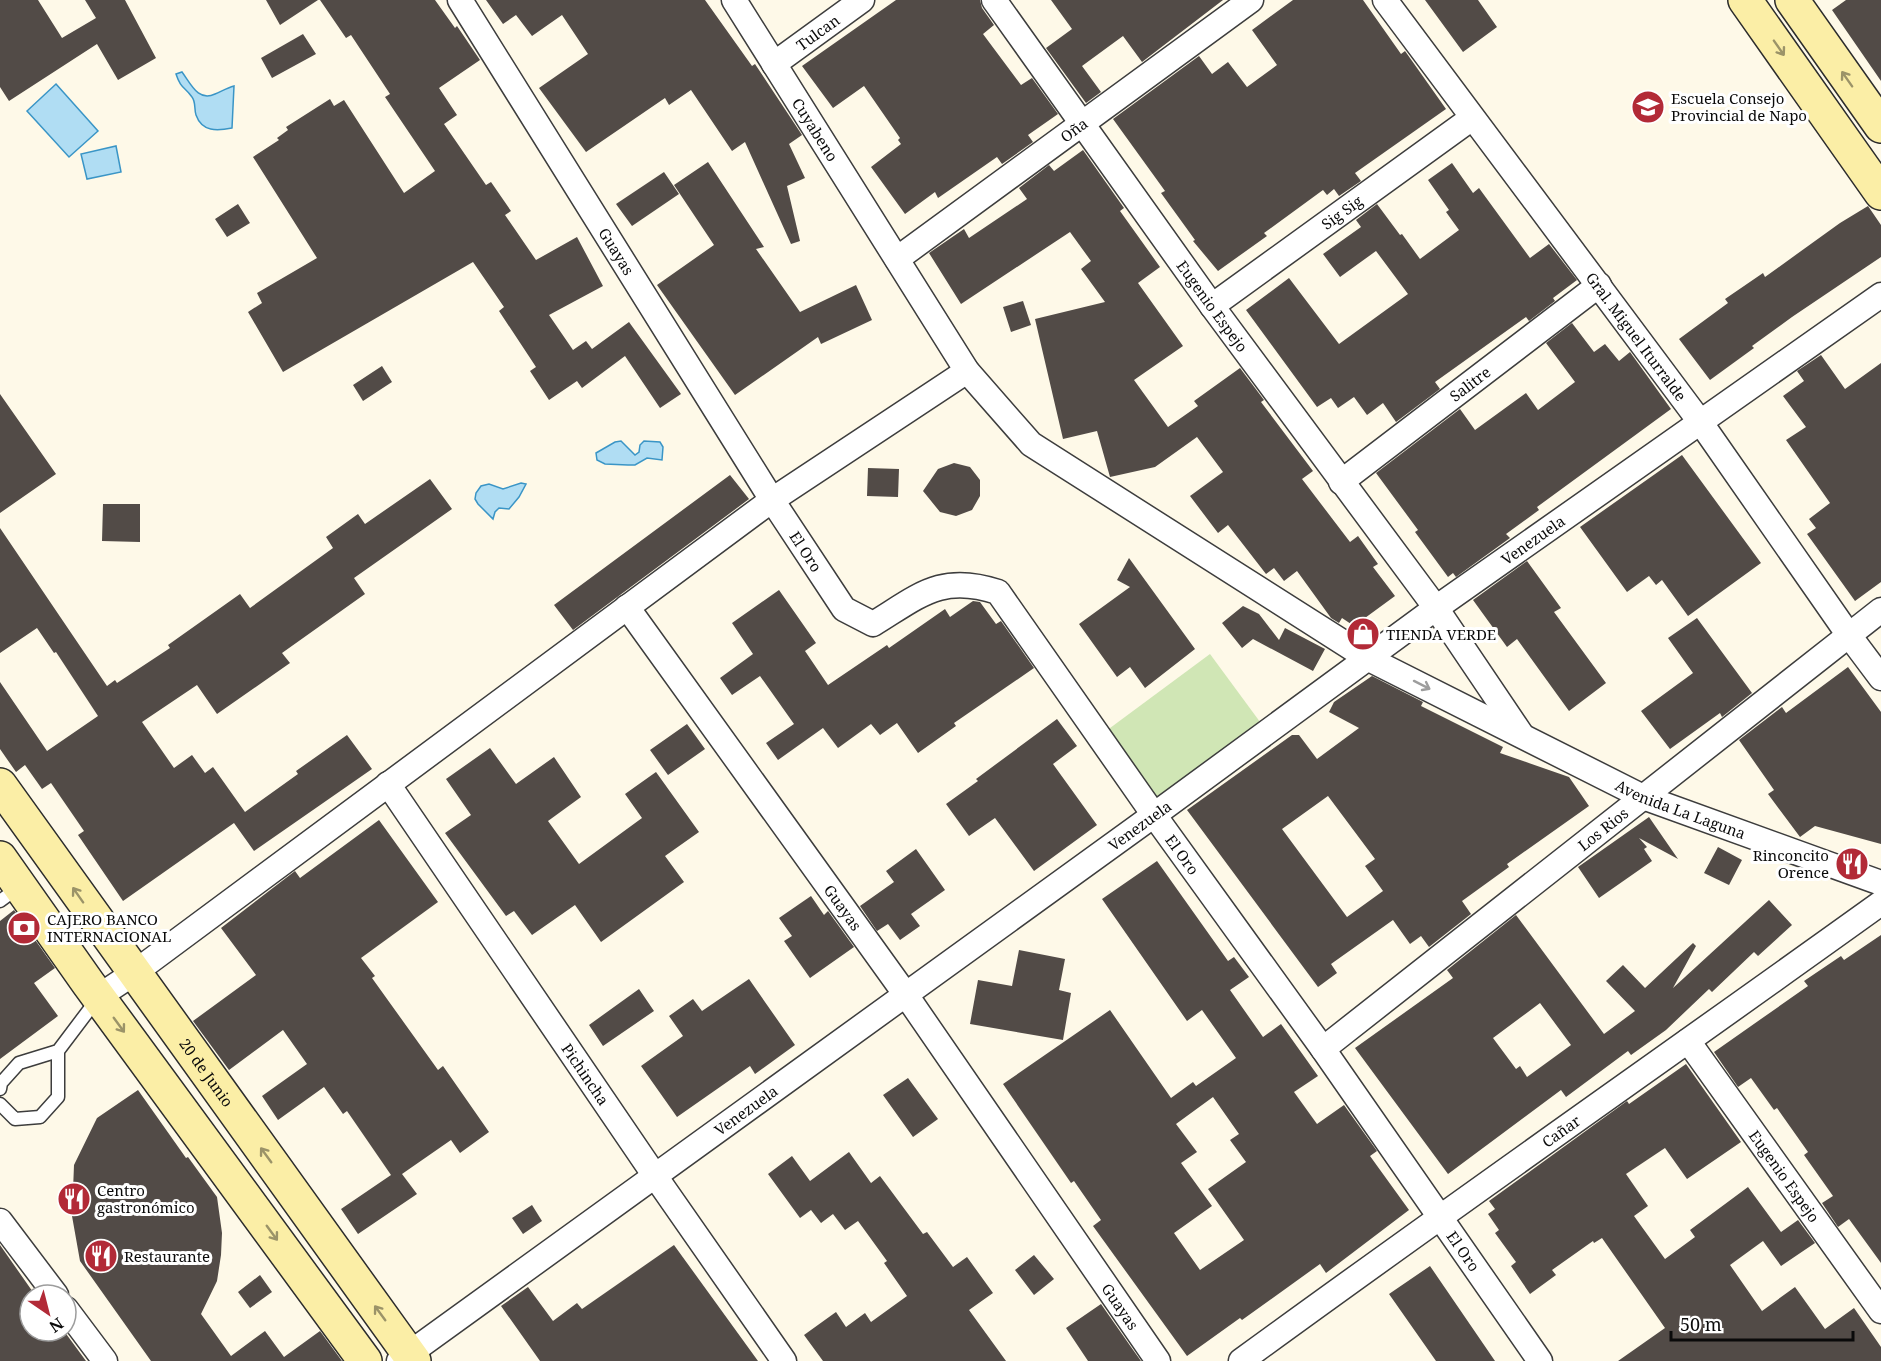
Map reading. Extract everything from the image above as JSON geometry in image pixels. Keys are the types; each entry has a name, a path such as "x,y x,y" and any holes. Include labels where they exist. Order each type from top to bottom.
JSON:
{"street":[{"name":"Guayas","path":"460,0 772,500"},
{"name":"Cuyabeno","path":"734,0 967,371"},
{"name":"Tulcan","path":"774,64 862,0"},
{"name":"Eugenio Espejo","path":"994,0 1212,306 1436,608"},
{"name":"Oña","path":"897,259 1251,0"},
{"name":"Gral. Miguel Iturralde","path":"1385,0 1701,423 1881,678"},
{"path":"1745,0 1881,194"},
{"path":"1792,0 1881,126"},
{"name":"Sig Sig","path":"1212,306 1472,117"},
{"name":"Salitre","path":"1341,482 1599,285"},
{"name":"Venezuela","path":"408,1359 655,1176 1369,659 1436,608 1881,296"},
{"path":"98,997 134,973 772,500 967,371"},
{"name":"Avenida La Laguna","path":"967,371 1031,444 1369,659 1643,797 1881,883"},
{"name":"El Oro","path":"772,500 844,609 873,624 935,587 959,584 978,585 998,592 1154,815 1323,1049 1540,1361"},
{"name":"Guayas","path":"627,607 906,995 1158,1361"},
{"name":"Avenida La Laguna","path":"1436,608 1522,735"},
{"name":"Los Rios","path":"1323,1049 1881,610"},
{"name":"Pichincha","path":"388,784 784,1361"},
{"name":"20 de Junio","path":"0,785 408,1359"},
{"path":"0,858 10,893 98,997 365,1361"},
{"name":"Cañar","path":"1241,1361 1438,1217 1881,903"},
{"name":"Eugenio Espejo","path":"1688,1041 1881,1311"},
{"path":"0,1221 47,1283"},
{"path":"78,1325 105,1361"}],"lane":[{"path":"0,1089 1,1083 19,1063 58,1051 98,997"},
{"path":"0,1104 15,1119 40,1118 58,1097 58,1051"}],"green space":[{"path":"1210,654 1263,726 1159,803 1106,731"}],"water":[{"path":"182,72 195,90 204,96 234,86 232,128 216,130 202,125 196,115 193,99 181,85 176,74"},
{"path":"56,84 98,131 69,157 27,111"},
{"path":"116,146 121,172 87,179 81,154"},
{"path":"621,441 635,455 644,441 660,442 663,447 662,460 647,458 635,465 628,465 605,464 597,460 596,453"},
{"path":"521,483 526,484 519,497 509,509 499,508 493,519 475,499 481,486 489,484 503,489"}],"building":[{"path":"0,0 38,0 62,38 96,18 85,0 125,0 156,58 118,80 97,44 9,101 0,87"},
{"path":"266,0 318,0 280,25"},
{"path":"320,0 435,0 455,28 457,26 480,60 439,88 457,115 444,124 486,185 491,182 511,211 505,215 536,260 577,237 603,286 549,315 573,350 586,341 592,349 629,322 681,394 660,408 625,356 582,388 577,381 549,400 530,371 536,367 499,311 504,307 473,262 283,372 248,312 262,303 257,293 317,258 253,157 279,140 277,138 288,130 286,127 330,99 334,106 344,100 404,193 435,171 385,97 390,94 351,35 346,38"},
{"path":"486,0 705,0 752,66 755,64 802,135 789,144 805,178 787,186 800,241 791,244 745,142 732,151 691,90 669,105 665,98 586,152 539,88 588,54 562,15 532,36 516,15 503,24"},
{"path":"896,0 980,0 982,8 994,25 983,34 1021,85 1032,78 1058,114 1028,135 1033,142 1002,164 997,157 938,198 935,192 905,214 871,167 901,144 898,140 900,138 864,86 833,108 802,66"},
{"path":"1051,0 1223,0 1142,62 1123,36 1082,66 1101,92 1086,103 1046,48 1072,29"},
{"path":"1293,0 1363,0 1401,54 1405,51 1446,109 1355,173 1361,181 1339,196 1334,189 1327,195 1323,190 1264,233 1267,236 1218,271 1193,241 1195,240 1161,193 1165,191 1113,119 1199,56 1212,74 1228,62 1247,87 1277,65 1252,30"},
{"path":"1425,0 1478,0 1497,27 1463,52"},
{"path":"1846,0 1881,0 1881,81 1832,10"},
{"path":"303,34 316,54 272,78 261,58"},
{"path":"1083,150 1124,208 1120,211 1160,267 1138,283 1183,346 1134,380 1168,427 1198,406 1194,401 1240,368 1264,400 1261,402 1313,471 1302,479 1350,542 1358,536 1378,564 1373,567 1395,596 1354,626 1342,618 1339,623 1331,618 1297,571 1284,581 1274,568 1266,574 1228,525 1218,533 1190,496 1223,472 1197,437 1155,467 1110,477 1097,431 1063,439 1035,319 1105,302 1081,269 1091,261 1070,232 961,304 929,253 964,229 969,238 1027,199 1019,188 1049,165 1054,171"},
{"path":"708,162 764,247 756,249 800,312 856,285 872,320 821,344 818,337 735,395 657,285 714,245 674,185"},
{"path":"1452,163 1473,193 1479,188 1530,258 1549,244 1577,280 1553,298 1555,301 1529,321 1526,317 1435,382 1440,389 1396,422 1383,403 1367,415 1354,397 1338,408 1331,398 1317,407 1246,310 1289,278 1339,344 1408,294 1376,251 1340,277 1323,254 1361,227 1356,220 1377,204 1420,259 1459,230 1446,212 1449,210 1428,180"},
{"path":"664,172 679,194 632,226 616,204"},
{"path":"238,204 250,223 227,237 215,219"},
{"path":"1868,206 1881,225 1881,257 1792,317 1710,380 1679,339 1728,303 1725,299 1763,273 1765,277 1840,223"},
{"path":"1023,301 1031,325 1011,332 1003,307"},
{"path":"1572,323 1594,352 1605,344 1619,361 1630,352 1671,409 1537,507 1539,510 1506,534 1510,538 1456,577 1453,573 1448,577 1415,532 1418,530 1376,473 1460,409 1475,430 1526,393 1538,410 1575,382 1546,343"},
{"path":"1821,355 1845,389 1881,363 1881,582 1855,601 1807,534 1816,528 1809,519 1830,503 1786,440 1806,427 1783,396 1804,381 1797,371"},
{"path":"382,366 392,382 363,401 353,385"},
{"path":"0,394 56,474 0,513"},
{"path":"1682,455 1761,563 1688,616 1662,580 1656,585 1649,576 1627,592 1580,527"},
{"path":"954,463 970,467 980,480 980,496 972,510 956,516 940,512 923,491 938,469"},
{"path":"868,468 899,469 898,497 867,496"},
{"path":"730,475 749,499 573,630 554,605"},
{"path":"430,479 452,509 354,578 365,594 282,653 290,663 217,714 197,685 142,722 174,768 192,755 205,773 213,767 245,812 298,774 296,771 347,735 372,769 254,851 234,823 123,901 78,835 84,831 51,783 42,789 25,765 16,772 0,749 0,682 47,751 98,716 56,652 54,653 37,628 0,653 0,528 107,686 115,680 117,683 170,648 168,645 240,594 250,608 333,548 326,537 358,514 365,524"},
{"path":"103,504 140,504 140,542 102,541"},
{"path":"1129,558 1195,649 1145,688 1130,667 1117,677 1079,624 1130,587 1117,580"},
{"path":"1527,561 1561,608 1554,612 1606,683 1569,711 1517,639 1507,647 1473,600"},
{"path":"779,590 816,643 805,651 828,685 887,645 889,648 945,609 950,617 973,601 980,602 996,624 1001,621 1034,668 954,723 956,726 918,753 897,723 880,735 871,724 838,748 823,728 778,760 766,743 794,724 760,676 732,695 720,678 753,654 732,623"},
{"path":"1243,606 1259,614 1279,640 1285,628 1325,649 1313,671 1253,639 1242,648 1222,623"},
{"path":"1697,618 1752,693 1722,717 1720,713 1670,749 1641,711 1693,673 1668,638"},
{"path":"1848,667 1881,712 1881,844 1815,826 1800,837 1768,794 1774,790 1739,740 1782,707 1786,713"},
{"path":"1372,676 1423,702 1421,706 1503,747 1500,753 1569,777 1589,806 1507,864 1509,867 1462,901 1471,914 1429,947 1421,936 1410,944 1393,920 1331,964 1337,973 1318,987 1187,810 1292,735 1299,735 1317,759 1359,728 1329,712 1334,702","holes":["1328,796 1375,859 1365,866 1383,891 1347,917 1282,829"]},
{"path":"1057,719 1077,746 1053,764 1097,825 1034,871 995,818 969,836 946,804"},
{"path":"687,724 705,749 668,775 650,750"},
{"path":"490,748 516,784 554,757 581,797 548,821 579,864 642,818 625,794 656,772 699,832 665,856 684,882 601,942 575,905 532,935 514,911 506,916 445,833 471,815 446,779"},
{"path":"1649,817 1678,859 1639,838 1647,847 1644,849 1652,861 1599,898 1578,867"},
{"path":"379,820 438,902 361,958 375,976 372,978 438,1070 443,1066 489,1132 460,1153 451,1140 402,1174 417,1194 358,1234 341,1209 391,1175 347,1111 343,1114 324,1087 278,1120 262,1096 307,1064 283,1030 229,1070 193,1021 256,975 221,928 295,871 300,878"},
{"path":"1718,847 1742,860 1729,885 1704,873"},
{"path":"916,849 945,890 911,914 920,926 900,940 888,924 877,931 860,906 894,882 886,871"},
{"path":"1157,861 1228,961 1234,957 1249,977 1230,990 1263,1037 1281,1024 1318,1076 1294,1092 1317,1124 1344,1105 1377,1151 1370,1156 1409,1210 1326,1273 1320,1264 1187,1356 1093,1226 1101,1220 1074,1181 1071,1183 1003,1084 1110,1010 1171,1098 1193,1082 1196,1086 1236,1058 1202,1010 1187,1021 1102,899","holes":["1213,1097 1239,1134 1230,1140 1246,1162 1208,1189 1244,1240 1200,1270 1174,1233 1212,1206 1181,1163 1197,1152 1176,1124"]},
{"path":"811,896 824,915 828,911 854,947 810,978 784,941 792,936 779,918"},
{"path":"1769,900 1792,925 1758,956 1754,952 1712,992 1709,989 1666,1030 1631,1055 1628,1051 1566,1097 1561,1090 1448,1174 1355,1048 1453,978 1447,970 1516,915 1604,1034 1635,1011 1606,981 1623,965 1645,988 1693,943 1696,946 1673,988","holes":["1540,1003 1571,1045 1527,1077 1520,1066 1516,1069 1493,1038"]},
{"path":"14,910 55,968 34,983 58,1016 0,1059 0,921"},
{"path":"1881,935 1881,1263 1849,1219 1838,1227 1822,1203 1833,1196 1804,1155 1808,1152 1777,1108 1774,1110 1751,1078 1738,1087 1714,1052 1808,986 1804,981 1841,956 1844,960"},
{"path":"1019,950 1065,959 1059,990 1071,993 1063,1040 970,1024 978,980 1012,986"},
{"path":"749,979 795,1045 755,1074 750,1066 677,1117 641,1066 683,1036 669,1016 693,999 702,1011"},
{"path":"639,989 654,1011 603,1046 589,1025"},
{"path":"1686,1064 1741,1142 1687,1179 1665,1148 1626,1174 1648,1206 1634,1216 1665,1259 1695,1237 1690,1230 1748,1187 1781,1232 1798,1220 1815,1243 1781,1266 1763,1241 1730,1265 1762,1311 1795,1287 1825,1329 1854,1308 1881,1347 1881,1361 1618,1361 1665,1328 1602,1238 1594,1243 1593,1241 1552,1270 1556,1275 1530,1294 1511,1266 1516,1262 1495,1233 1499,1230 1488,1214 1495,1209 1489,1201 1627,1101 1629,1104"},
{"path":"908,1078 938,1119 913,1137 883,1095"},
{"path":"138,1090 217,1197 222,1233 221,1255 217,1281 201,1314 231,1356 265,1331 284,1357 320,1331 342,1361 151,1361 80,1261 72,1216 74,1165 97,1118"},
{"path":"849,1152 871,1183 880,1176 923,1234 927,1232 953,1267 967,1257 993,1293 969,1310 1006,1361 823,1361 804,1335 836,1312 846,1327 865,1313 871,1322 907,1296 884,1263 887,1261 858,1221 845,1230 833,1214 821,1223 811,1210 800,1218 768,1174 792,1156 810,1181"},
{"path":"532,1205 542,1221 523,1234 512,1218"},
{"path":"0,1245 27,1283 18,1283 18,1343 73,1343 86,1361 0,1361"},
{"path":"674,1245 758,1361 540,1361 501,1306 528,1287 553,1321 577,1303 582,1309"},
{"path":"1034,1255 1054,1279 1034,1295 1015,1270"},
{"path":"1430,1266 1495,1361 1436,1361 1389,1294"},
{"path":"260,1275 272,1292 250,1308 238,1292"},
{"path":"1101,1304 1141,1361 1088,1361 1066,1328"}],"place":[{"name":"Escuela Consejo Provincial de Napo","path":"1648,107"},
{"name":"TIENDA VERDE","path":"1363,634"},
{"name":"Rinconcito Orence","path":"1852,864"},
{"name":"CAJERO BANCO INTERNACIONAL","path":"24,928"},
{"name":"Centro gastronómico","path":"74,1199"},
{"name":"Restaurante","path":"101,1256"}]}
